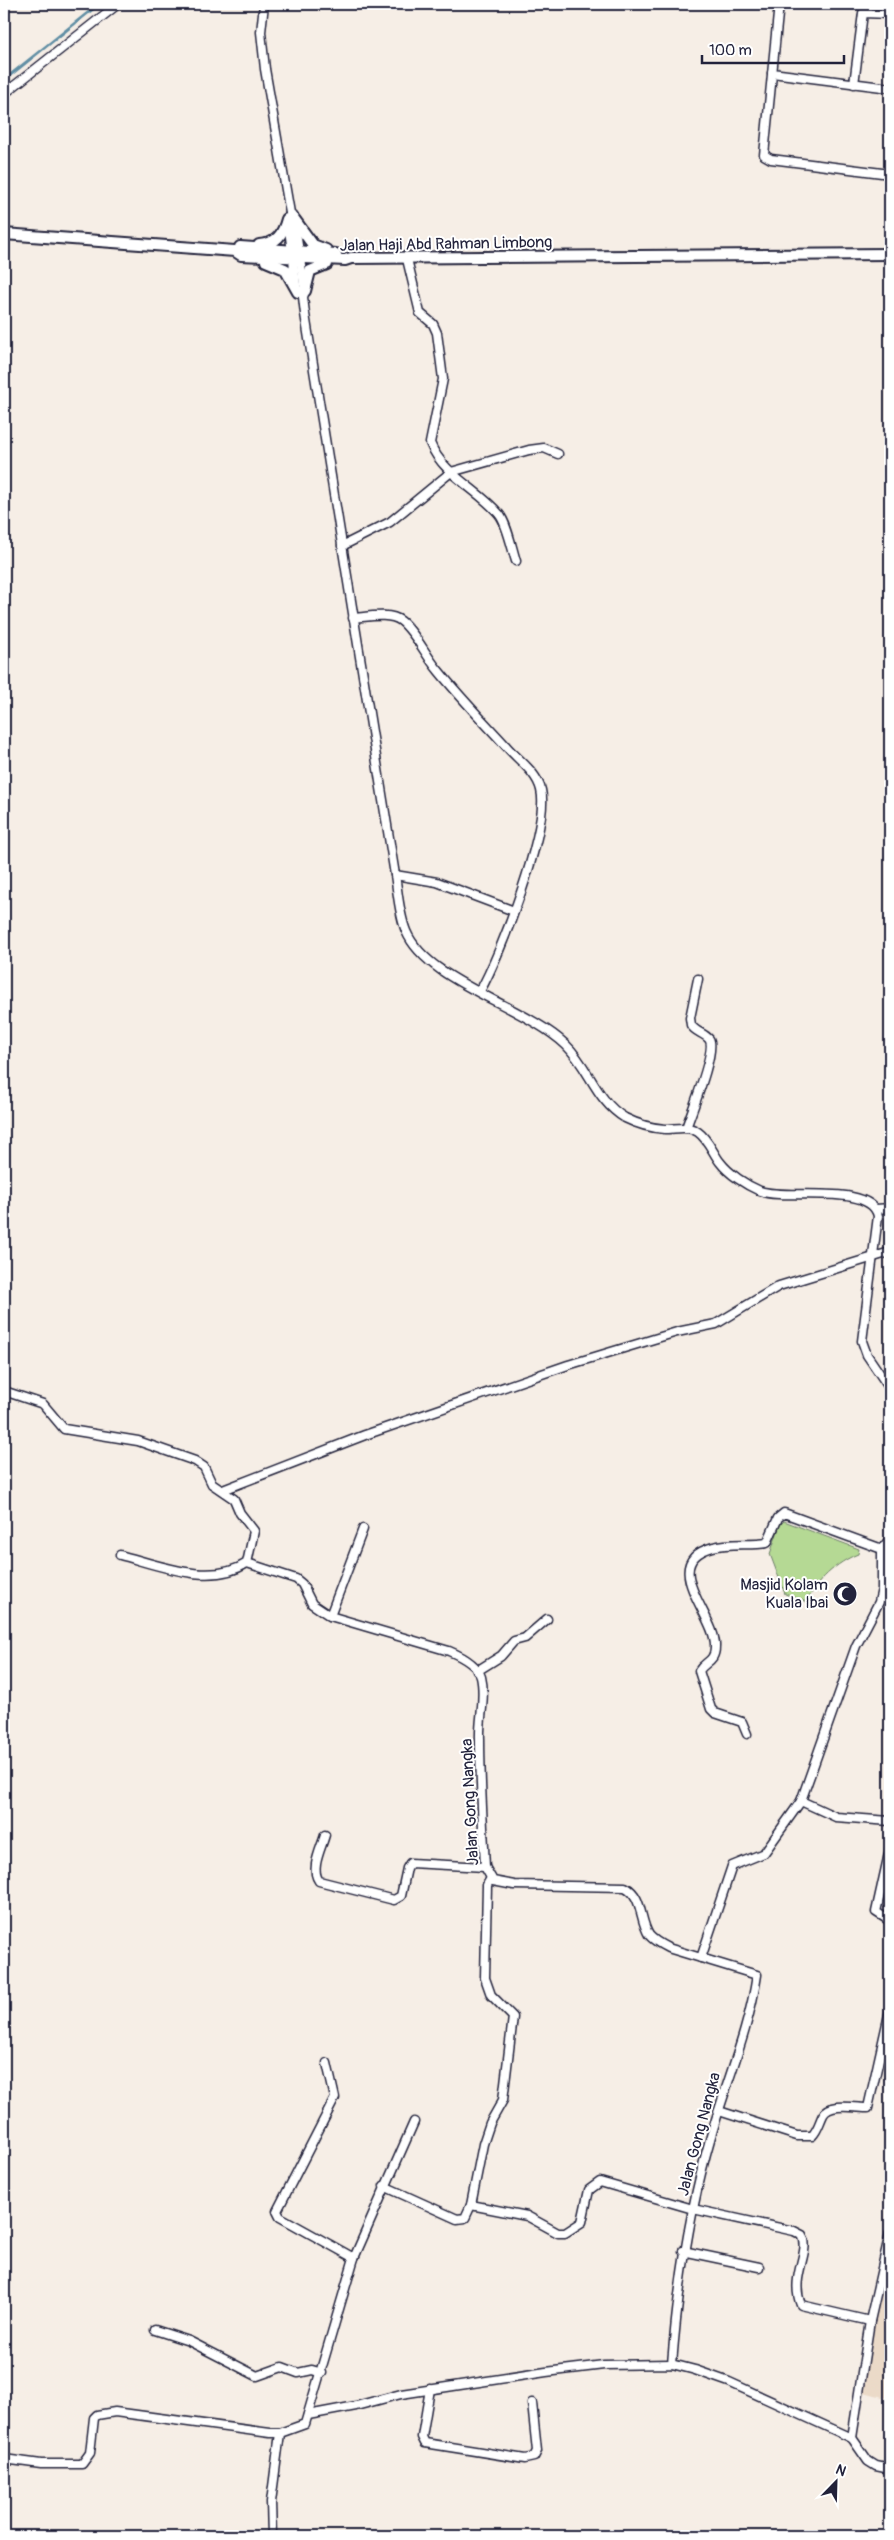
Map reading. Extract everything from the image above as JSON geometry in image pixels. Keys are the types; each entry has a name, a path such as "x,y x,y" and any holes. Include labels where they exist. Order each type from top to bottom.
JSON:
{"street":[{"path":"4,94 118,4"},
{"path":"264,4 261,32 265,69 403,923 414,946 438,968 518,1012 567,1046 604,1100 620,1114 639,1124 664,1129 686,1128 702,1135 725,1168 758,1190 764,1192 850,1196 864,1199 876,1208 890,1208"},
{"path":"779,4 763,152 765,157 890,174"},
{"path":"854,84 863,13 890,14"},
{"path":"772,73 890,88"},
{"path":"239,251 276,241 290,217"},
{"path":"290,217 313,245 347,258"},
{"path":"4,234 239,251 280,265 302,293"},
{"name":"Jalan Haji Abd Rahman Limbong","path":"239,251 347,258 407,259 890,254"},
{"path":"302,293 310,270 347,258"},
{"path":"407,259 420,313 433,324 437,333 443,379 430,443 434,452 451,472 500,515 516,561"},
{"path":"342,546 390,522 451,472 529,450 544,448 558,454"},
{"path":"353,618 389,616 401,620 438,670 512,754 536,777 542,791 536,840 514,911 498,958 480,991"},
{"path":"395,875 437,882 514,911"},
{"path":"686,1128 707,1065 711,1045 710,1040 691,1025 690,1018 698,979"},
{"path":"876,1208 878,1216 862,1341 867,1355 890,1389"},
{"path":"223,1490 365,1435 568,1365 677,1332 716,1324 779,1286 890,1252"},
{"path":"4,1391 42,1404 64,1428 138,1442 196,1461 204,1467 212,1484 234,1499 240,1513 254,1529 251,1564"},
{"path":"747,1734 742,1722 715,1713 708,1701 699,1671 712,1660 716,1646 691,1585 689,1565 692,1559 712,1548 737,1543 767,1543 778,1518 784,1512 882,1549"},
{"path":"330,1616 363,1529"},
{"path":"701,1958 732,1866 764,1853 801,1801 856,1646 879,1602 882,1590 882,1549 890,1539"},
{"path":"120,1555 191,1573 218,1573 251,1564 296,1579 302,1584 312,1604 330,1616 450,1651 465,1658 477,1671 500,1656 514,1641 525,1638 547,1619"},
{"name":"Jalan Gong Nangka","path":"477,1671 481,1676 483,1691 480,1738 485,1867 493,1881 514,1885 625,1887 633,1891 637,1897 641,1917 650,1935 668,1948 757,1975 700,2176 684,2251 672,2364"},
{"path":"801,1801 836,1817 890,1821"},
{"path":"325,1835 315,1868 315,1874 319,1881 394,1900 401,1896 407,1868 410,1863 485,1867"},
{"path":"890,1848 876,1912 890,1920"},
{"path":"384,2186 457,2219 466,2218 471,2205 483,2144 490,2123 503,2100 513,2017 491,1995 485,1978 487,1885 491,1878"},
{"path":"719,2111 796,2136 812,2136 817,2131 824,2112 830,2107 868,2108 890,2010"},
{"path":"326,2064 335,2098 276,2211 280,2217 354,2258"},
{"path":"4,2459 42,2464 82,2464 90,2453 94,2418 97,2415 115,2412 270,2434 303,2426 308,2415 314,2389 322,2373 354,2258 384,2186 414,2122"},
{"path":"471,2205 527,2216 558,2233 566,2233 582,2222 589,2190 600,2182 694,2209 772,2225 802,2234 806,2246 796,2281 801,2305 870,2321"},
{"path":"852,2438 870,2321 890,2233"},
{"path":"684,2251 759,2268"},
{"path":"155,2330 189,2341 257,2376 282,2368 298,2373 312,2370 322,2373"},
{"path":"308,2415 430,2389 604,2365 672,2364 729,2382 852,2438 868,2461 876,2466 890,2469"},
{"path":"430,2389 422,2437 425,2443 525,2459 534,2457 537,2451 532,2403"},
{"path":"272,2536 271,2502 280,2433"}],"shaded area":[{"path":"890,2247 890,2399 864,2392 874,2322"}],"green space":[{"path":"784,1521 859,1549 858,1554 842,1562 821,1580 807,1602 785,1594 770,1554 780,1525"}],"waterway":[{"path":"4,80 99,4"}],"place":[{"name":"Masjid Kolam Kuala Ibai","path":"845,1594"}]}
